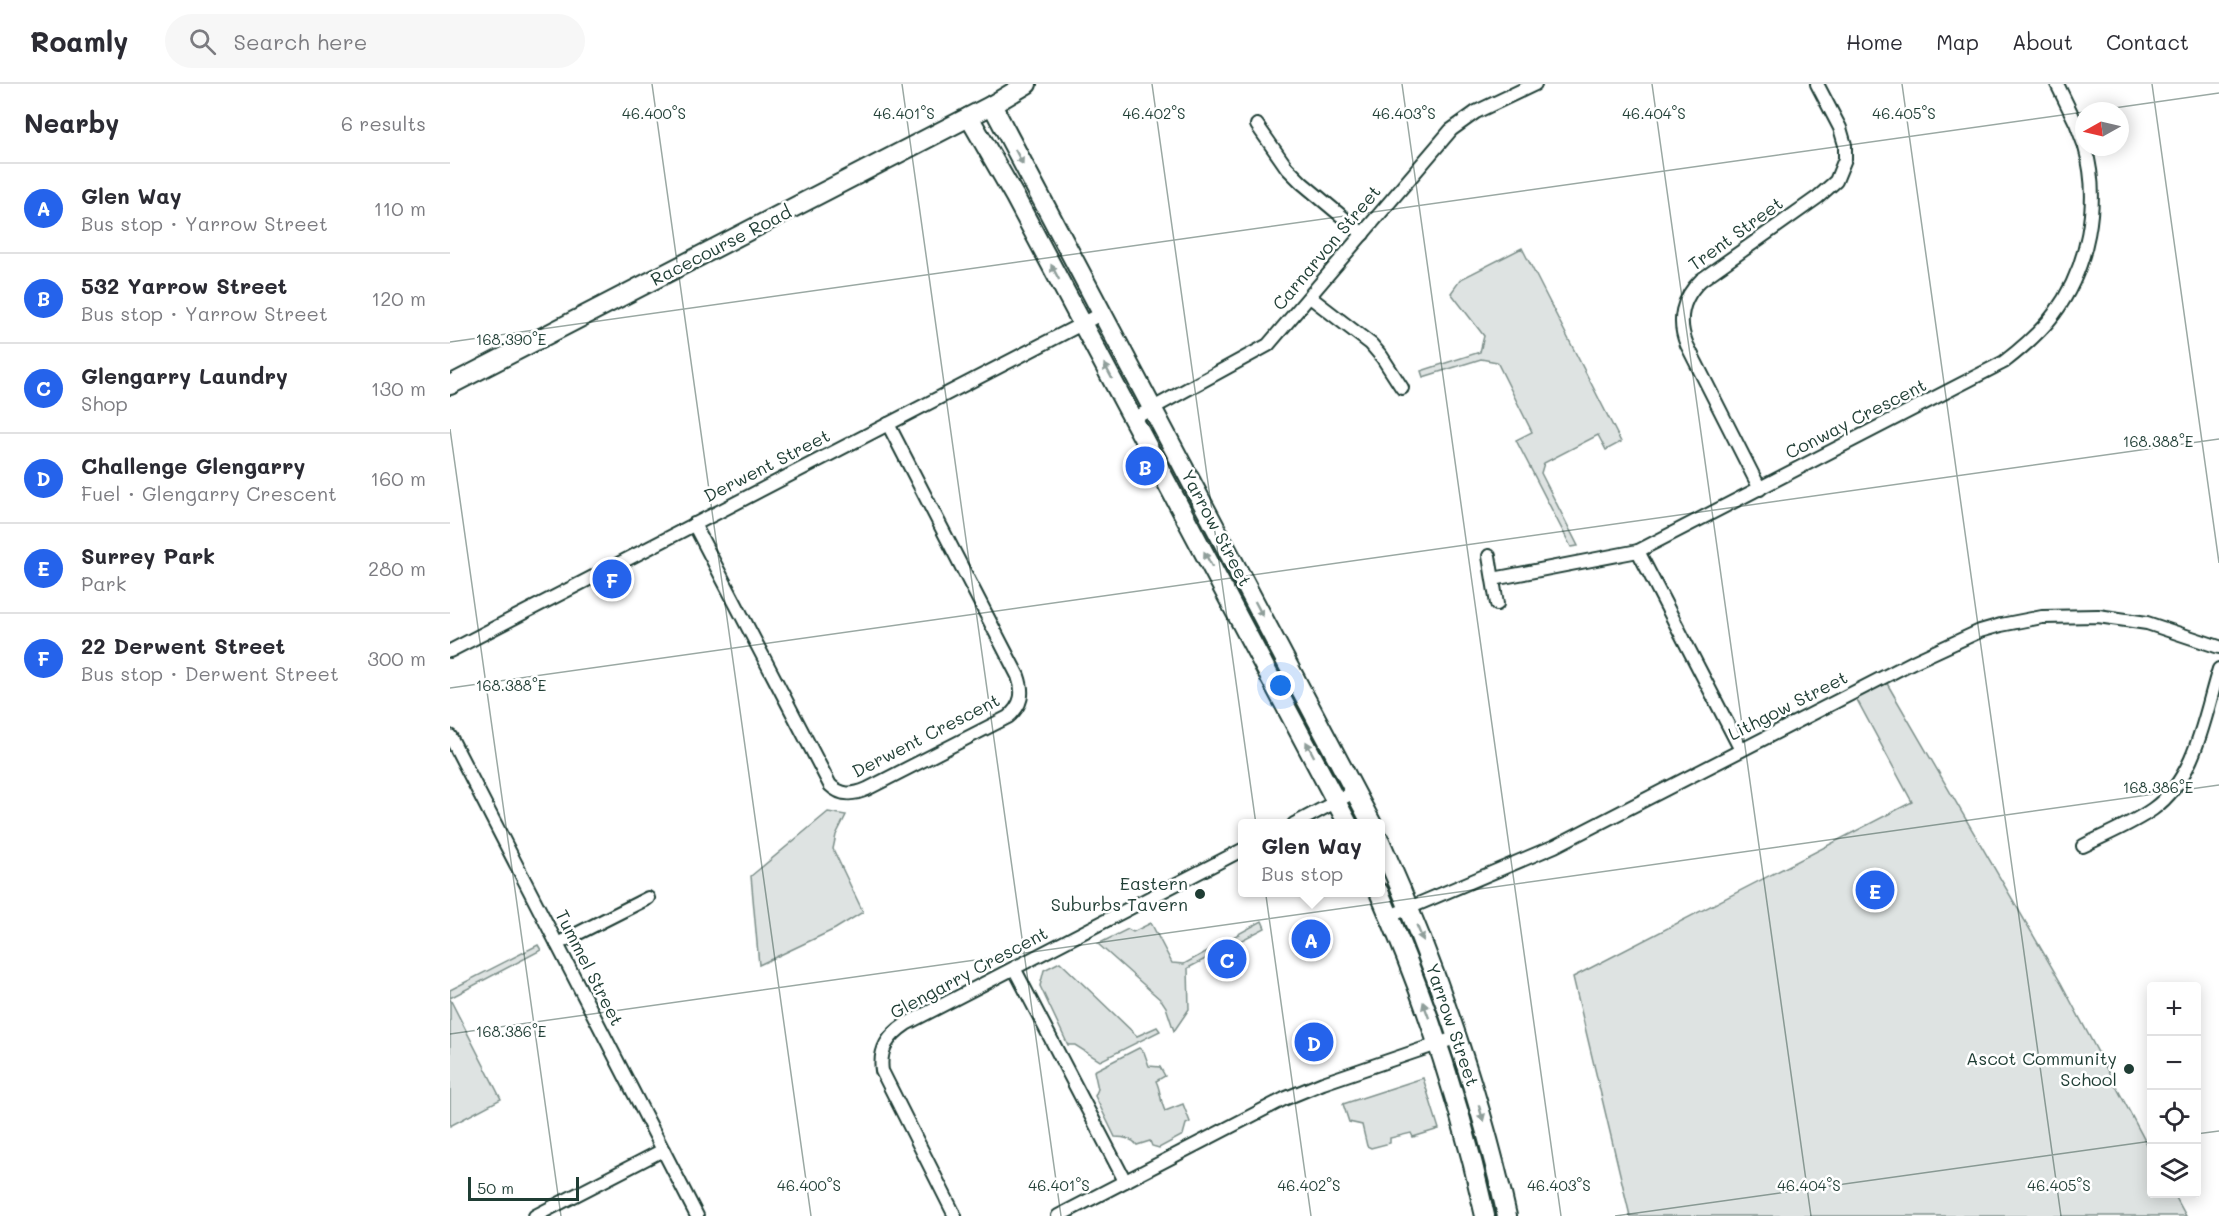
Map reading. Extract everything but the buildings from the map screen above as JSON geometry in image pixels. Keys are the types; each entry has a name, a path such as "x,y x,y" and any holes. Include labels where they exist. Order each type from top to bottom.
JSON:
{"street":[{"name":"Racecourse Road","path":"450,386 992,105 1027,84"},
{"name":"Racecourse Road","path":"992,105 1042,84"},
{"name":"Carnarvon Street","path":"1133,419 1260,351 1275,338 1442,139 1459,123 1476,112 1534,84"},
{"name":"Trent Street","path":"1760,489 1687,345 1683,334 1682,312 1693,288 1701,280 1818,197 1836,181 1845,159 1845,145 1817,84"},
{"name":"Conway Crescent","path":"2057,84 2075,121"},
{"name":"Yarrow Street","path":"992,105 1370,819"},
{"name":"Yarrow Street","path":"969,117 1015,197 1346,819"},
{"path":"1257,125 1274,151 1302,183 1363,234"},
{"name":"Conway Crescent","path":"1493,579 1638,551 1992,369 2015,353 2044,327 2055,312 2072,283 2085,250 2092,197 2087,156"},
{"path":"1310,297 1371,344 1386,362 1402,388"},
{"name":"Derwent Street","path":"450,651 1101,314"},
{"name":"Derwent Crescent","path":"694,524 830,785 835,790 851,794 867,789 1008,717 1015,711 1022,695 1018,676 888,424"},
{"path":"1638,551 1740,750"},
{"path":"1489,556 1497,604"},
{"name":"Lithgow Street","path":"1390,916 1540,853 1949,644 1980,631 2010,622 2067,616 2122,619 2147,623 2219,647"},
{"path":"2083,846 2152,809 2175,788 2190,763 2219,669"},
{"name":"Tummel Street","path":"450,736 697,1216"},
{"path":"1303,819 1356,791"},
{"name":"Glengarry Crescent","path":"956,1216 882,1071 880,1059 883,1048 895,1031 1238,852"},
{"name":"Yarrow Street","path":"1385,853 1409,908 1458,1037 1487,1134 1507,1216"},
{"name":"Yarrow Street","path":"1382,897 1438,1044 1485,1216"},
{"path":"557,944 648,898"},
{"path":"1014,968 1125,1180"},
{"path":"1058,1216 1292,1095 1458,1037"},
{"path":"536,1216 663,1150"}],"shaded area":[{"path":"1522,248 1621,442 1606,450 1598,435 1544,463 1541,473 1578,546 1571,547 1516,440 1532,432 1497,362 1481,359 1423,377 1421,371 1480,352 1484,336 1451,293 1461,279"},
{"path":"1885,680 2061,983 2147,1144 2147,1198 2176,1198 2186,1216 1630,1216 1573,977 1912,802 1855,696"},
{"path":"828,812 846,815 836,835 833,849 863,912 835,929 759,965 751,876"},
{"path":"1262,921 1265,928 1188,968 1189,1009 1174,1031 1162,1001 1098,944 1128,929 1133,932 1151,923 1172,963 1184,964"},
{"path":"538,945 541,950 450,998 450,990"},
{"path":"1060,962 1137,1036 1157,1027 1160,1031 1100,1061 1075,1045 1068,1045 1040,986 1044,970"},
{"path":"450,999 501,1099 450,1126"},
{"path":"1139,1048 1144,1052 1149,1066 1160,1067 1165,1076 1156,1081 1165,1111 1183,1104 1190,1122 1186,1124 1183,1135 1159,1148 1152,1146 1150,1141 1137,1145 1130,1139 1115,1137 1095,1096 1098,1089 1094,1071"},
{"path":"1423,1078 1439,1129 1413,1137 1411,1133 1390,1138 1390,1143 1371,1148 1367,1146 1362,1125 1349,1122 1343,1104"}],"place":[{"name":"532 Yarrow Street","path":"1145,466"},
{"name":"22 Derwent Street","path":"612,579"},
{"name":"Surrey Park","path":"1875,890"},
{"name":"Eastern Suburbs Tavern","path":"1200,894"},
{"name":"Glen Way","path":"1311,939"},
{"name":"Glengarry Laundry","path":"1227,959"},
{"name":"Challenge Glengarry","path":"1314,1042"},
{"name":"Ascot Community School","path":"2129,1069"}]}
